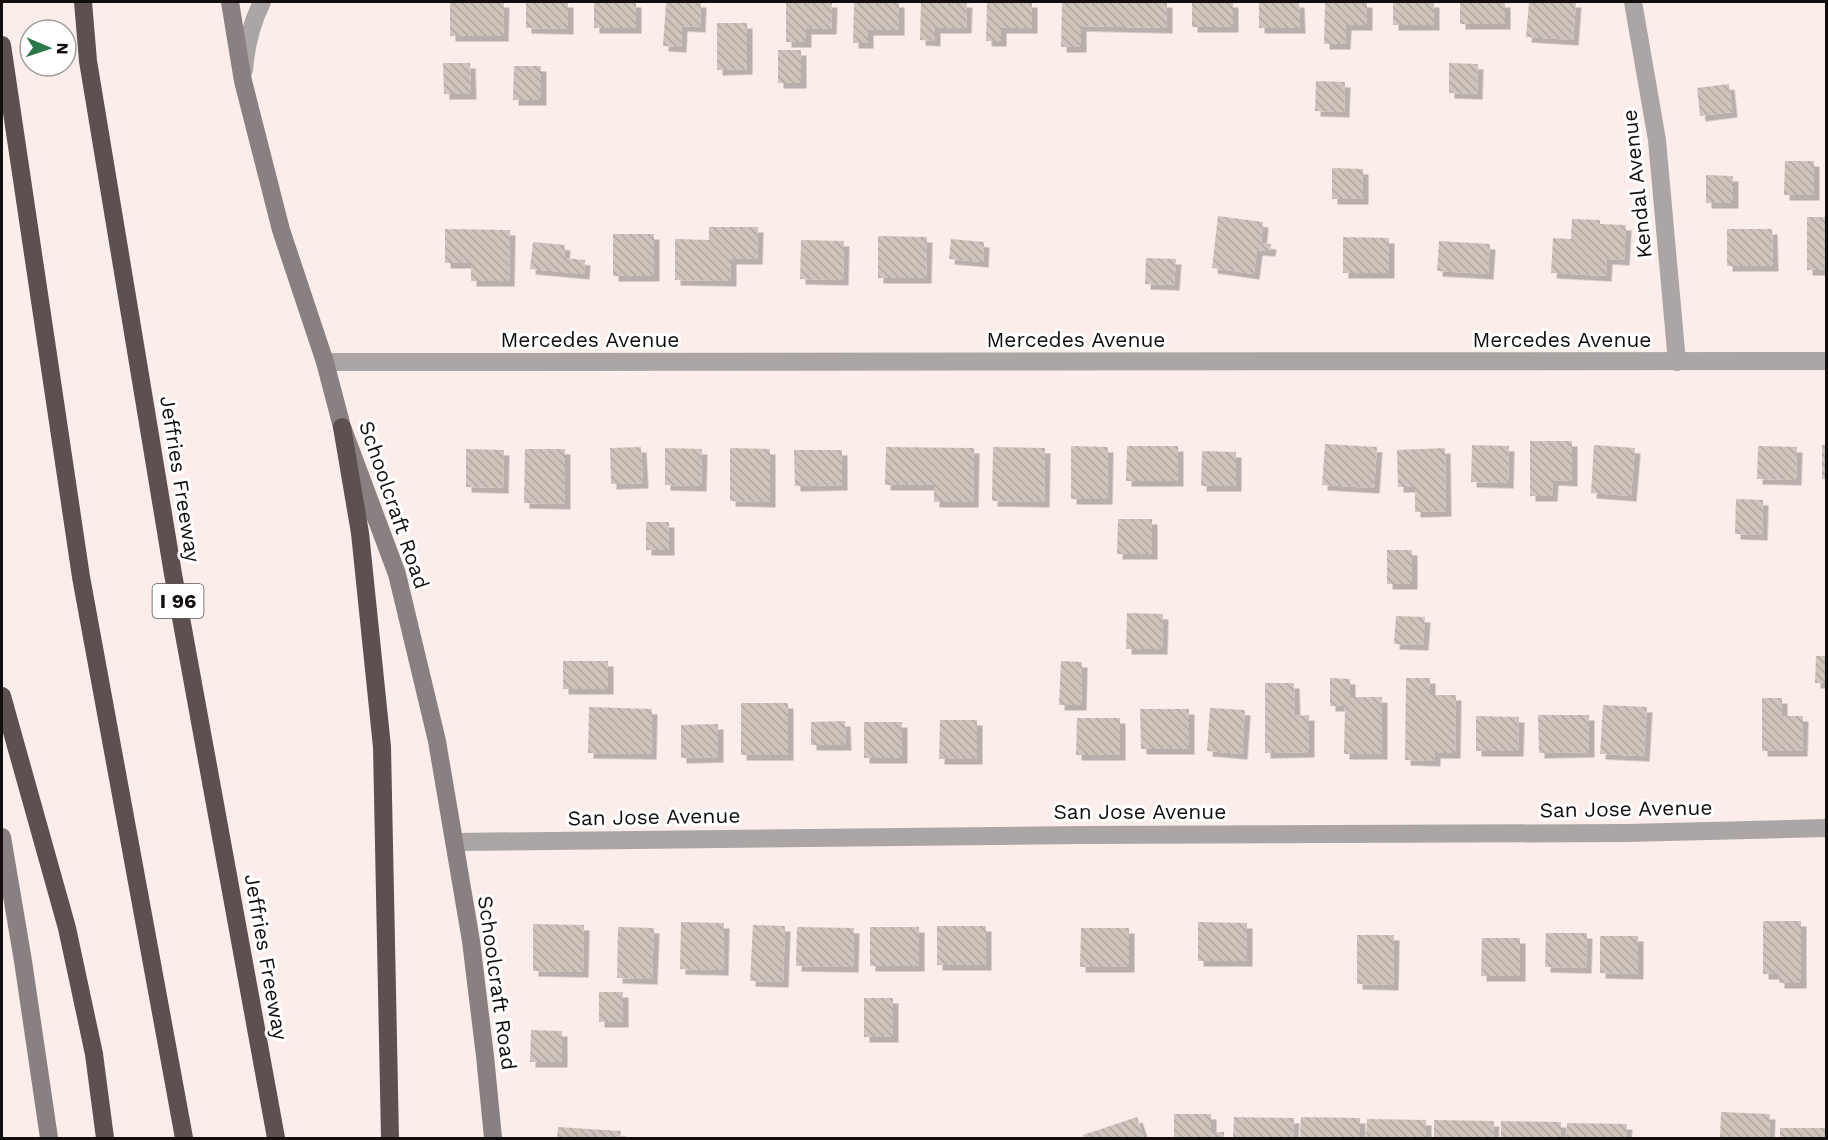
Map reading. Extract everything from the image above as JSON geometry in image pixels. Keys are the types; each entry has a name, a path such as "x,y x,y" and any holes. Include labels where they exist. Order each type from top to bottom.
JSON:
{"highway":[{"name":"Jeffries Freeway","path":"83,2 88,61 173,574 276,1138"},
{"path":"2,45 81,576 184,1138"},
{"path":"342,427 360,533 382,747 390,1138"},
{"path":"2,696 67,928 94,1054 105,1138"}],"main road":[{"name":"Schoolcraft Road","path":"230,2 243,81 281,230 325,362 342,427 397,574 437,741 471,941 493,1138"},
{"path":"2,837 49,1138"}],"street":[{"path":"243,81 245,49 252,22 262,2"},
{"name":"Kendal Avenue","path":"1633,2 1657,140 1677,362"},
{"name":"Mercedes Avenue","path":"325,362 1827,361"},
{"name":"San Jose Avenue","path":"454,842 1081,835 1627,833 1827,828"}],"building":[{"path":"450,2 504,2 503,36 450,36"},
{"path":"526,2 568,2 568,29 526,28"},
{"path":"594,2 636,2 636,28 594,28"},
{"path":"666,2 701,2 700,27 682,26 681,47 663,46"},
{"path":"786,2 832,2 831,29 806,29 806,42 786,42"},
{"path":"854,2 899,2 899,30 868,30 868,43 853,43"},
{"path":"921,2 967,2 966,28 935,28 935,41 920,40"},
{"path":"987,2 1032,2 1032,28 1001,28 1001,41 986,41"},
{"path":"1062,2 1167,2 1167,28 1081,26 1081,47 1061,47"},
{"path":"1192,2 1233,2 1233,27 1192,27"},
{"path":"1259,2 1299,2 1300,28 1259,28"},
{"path":"1325,2 1367,2 1367,25 1346,25 1345,44 1324,44"},
{"path":"1393,2 1434,2 1434,25 1393,25"},
{"path":"1460,2 1505,2 1505,24 1460,24"},
{"path":"1529,2 1576,2 1573,40 1526,37"},
{"path":"717,23 747,23 747,69 717,70"},
{"path":"778,50 801,50 801,83 778,83"},
{"path":"443,63 470,63 471,94 444,94"},
{"path":"1449,63 1478,64 1477,94 1449,93"},
{"path":"514,66 541,66 541,100 513,100"},
{"path":"1316,81 1345,82 1344,112 1315,111"},
{"path":"1729,84 1732,112 1700,116 1697,88"},
{"path":"1785,161 1814,161 1814,195 1784,195"},
{"path":"1332,168 1363,169 1363,199 1332,199"},
{"path":"1706,175 1733,176 1733,203 1706,203"},
{"path":"1218,216 1263,222 1261,243 1271,244 1270,251 1257,250 1254,274 1212,268"},
{"path":"1807,217 1826,217 1826,270 1807,270"},
{"path":"1572,219 1600,220 1600,224 1626,225 1624,260 1607,259 1606,276 1551,273 1553,238 1571,239"},
{"path":"709,227 758,227 757,259 731,259 731,281 675,280 675,239 709,240"},
{"path":"445,229 510,230 509,281 471,281 471,263 445,263"},
{"path":"1727,229 1772,229 1773,266 1727,266"},
{"path":"613,234 654,234 654,276 613,276"},
{"path":"878,236 927,237 926,278 878,278"},
{"path":"1343,237 1389,238 1389,273 1343,273"},
{"path":"951,239 984,242 983,262 949,259"},
{"path":"801,240 844,241 843,280 800,279"},
{"path":"1439,241 1490,244 1488,274 1437,271"},
{"path":"533,242 565,245 564,258 585,260 584,274 530,269"},
{"path":"1146,258 1176,259 1174,285 1145,284"},
{"path":"1530,441 1572,441 1572,481 1553,480 1552,496 1530,496"},
{"path":"1325,444 1377,447 1374,488 1322,485"},
{"path":"1472,445 1509,446 1508,483 1471,482"},
{"path":"1594,445 1635,448 1631,496 1591,493"},
{"path":"1822,445 1826,445 1826,479 1822,479"},
{"path":"1071,446 1108,447 1107,499 1071,499"},
{"path":"1127,446 1178,446 1178,481 1126,481"},
{"path":"1758,446 1797,447 1796,480 1757,479"},
{"path":"641,447 643,483 611,484 610,448"},
{"path":"886,447 974,448 973,502 934,502 934,485 885,485"},
{"path":"993,447 1045,448 1044,502 992,501"},
{"path":"665,448 702,449 701,486 665,485"},
{"path":"730,448 770,449 770,502 730,501"},
{"path":"1445,448 1446,511 1415,512 1415,487 1398,487 1397,450"},
{"path":"466,449 504,450 503,488 466,487"},
{"path":"525,449 565,449 565,504 524,503"},
{"path":"794,450 842,450 842,485 795,486"},
{"path":"1202,451 1236,452 1236,486 1201,486"},
{"path":"1736,499 1763,500 1762,535 1735,534"},
{"path":"1118,519 1152,519 1152,554 1117,554"},
{"path":"646,522 669,522 669,550 646,550"},
{"path":"1387,550 1412,550 1412,584 1387,584"},
{"path":"1127,613 1163,614 1162,649 1126,649"},
{"path":"1396,616 1425,617 1423,645 1394,644"},
{"path":"1816,656 1826,656 1826,683 1815,683"},
{"path":"563,661 608,661 608,689 563,689"},
{"path":"1061,661 1082,662 1081,705 1059,705"},
{"path":"1330,678 1350,679 1350,697 1382,697 1382,754 1344,754 1345,706 1330,706"},
{"path":"1406,678 1430,678 1430,695 1456,695 1455,753 1435,753 1435,761 1405,760"},
{"path":"1265,683 1294,683 1295,716 1309,715 1309,752 1265,753"},
{"path":"1762,698 1782,698 1782,716 1803,716 1802,751 1762,751"},
{"path":"741,703 788,703 788,755 741,755"},
{"path":"1603,705 1647,707 1644,756 1600,754"},
{"path":"589,707 652,709 651,754 588,753"},
{"path":"1210,708 1245,710 1242,754 1207,751"},
{"path":"1140,709 1189,709 1189,749 1141,749"},
{"path":"1538,715 1589,715 1589,752 1539,753"},
{"path":"1476,716 1519,717 1518,751 1476,751"},
{"path":"1077,718 1120,718 1120,755 1076,755"},
{"path":"940,720 977,720 977,759 939,759"},
{"path":"845,721 846,745 811,745 811,722"},
{"path":"864,722 902,722 902,758 864,758"},
{"path":"718,724 718,757 681,758 681,725"},
{"path":"1763,921 1801,921 1801,983 1779,983 1779,974 1763,974"},
{"path":"681,922 724,923 723,970 680,969"},
{"path":"1198,922 1247,923 1247,961 1198,961"},
{"path":"533,924 584,925 583,972 533,971"},
{"path":"753,925 785,926 783,982 750,981"},
{"path":"937,926 986,926 986,965 937,965"},
{"path":"618,927 654,928 652,979 617,978"},
{"path":"797,927 854,928 853,967 796,966"},
{"path":"870,927 919,927 919,966 870,966"},
{"path":"1081,928 1129,928 1129,967 1080,967"},
{"path":"1546,933 1587,933 1586,968 1545,967"},
{"path":"1357,935 1394,935 1393,985 1357,984"},
{"path":"1600,936 1638,936 1638,974 1600,973"},
{"path":"1482,938 1520,938 1520,976 1481,976"},
{"path":"599,992 623,992 623,1022 599,1022"},
{"path":"864,998 893,998 893,1037 864,1037"},
{"path":"531,1030 562,1031 562,1062 530,1062"},
{"path":"1721,1112 1770,1114 1769,1138 1720,1138"},
{"path":"1174,1114 1211,1114 1211,1132 1224,1132 1224,1138 1174,1138"},
{"path":"1137,1117 1144,1138 1084,1138 1083,1135"},
{"path":"1234,1117 1294,1118 1293,1138 1233,1138"},
{"path":"1301,1117 1360,1118 1360,1138 1300,1138"},
{"path":"1367,1119 1426,1120 1426,1138 1366,1138"},
{"path":"1434,1120 1494,1121 1493,1138 1434,1138"},
{"path":"1501,1121 1561,1122 1561,1138 1501,1138"},
{"path":"1567,1123 1627,1124 1626,1138 1567,1138"},
{"path":"558,1127 621,1131 620,1138 557,1138"},
{"path":"1780,1128 1826,1128 1826,1138 1780,1138"}]}
